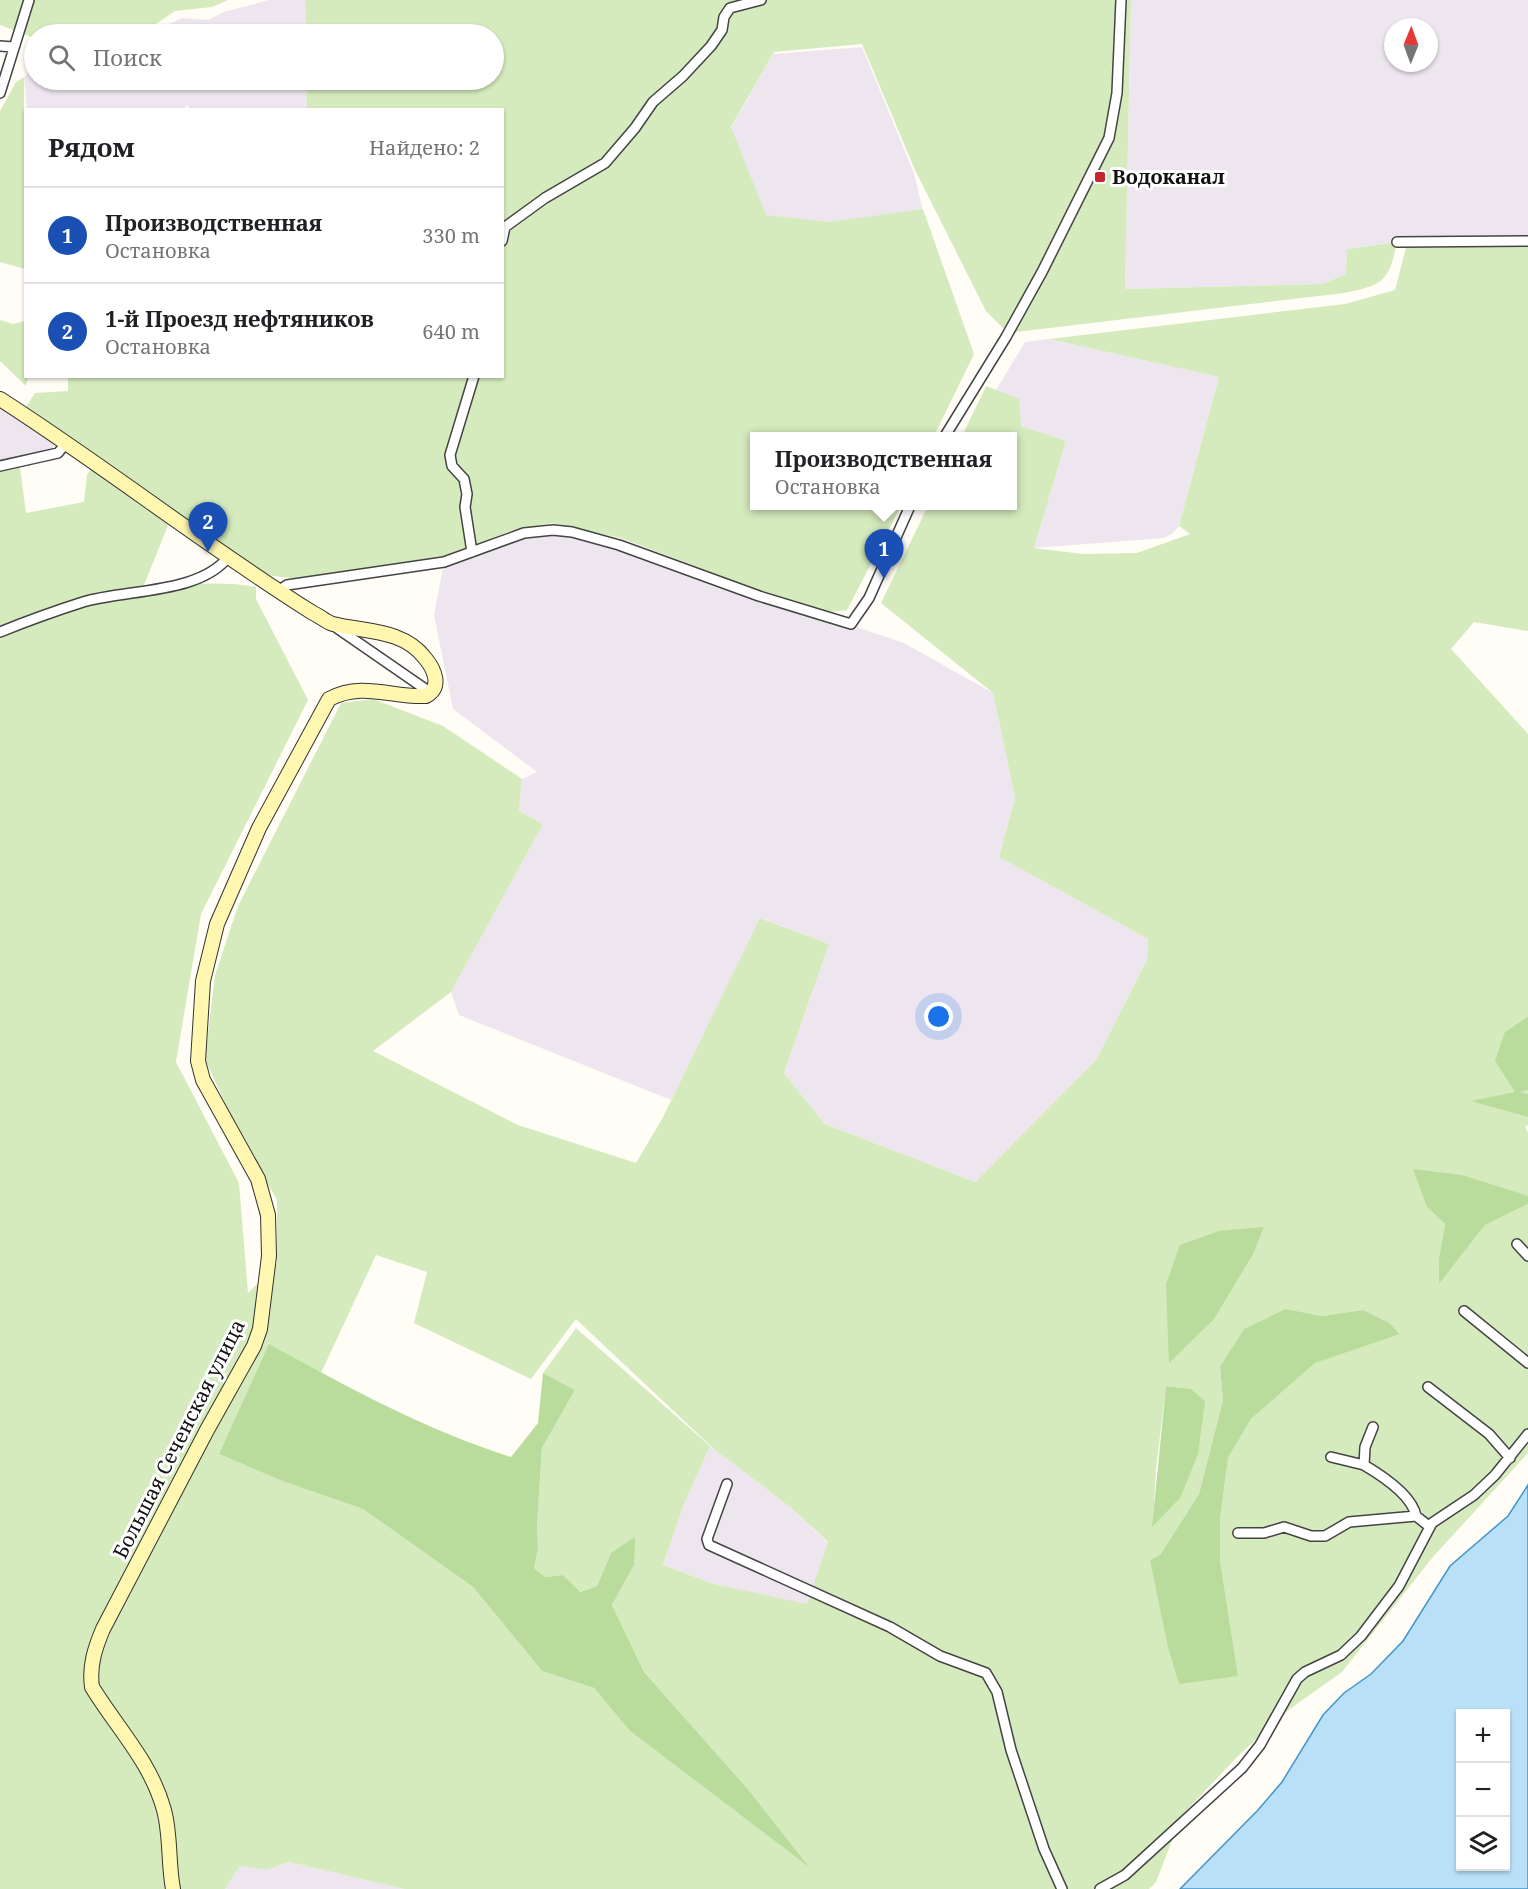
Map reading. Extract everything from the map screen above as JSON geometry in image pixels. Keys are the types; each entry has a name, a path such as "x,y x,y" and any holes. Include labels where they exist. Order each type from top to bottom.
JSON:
{"street":[{"path":"0,93 29,0"},
{"path":"504,234 506,227 545,198 605,163 635,128 653,102 683,76 711,46 722,30 724,17 730,8 761,0"},
{"path":"947,432 1042,272 1109,138 1117,93 1121,0"},
{"path":"0,46 13,47"},
{"path":"1397,242 1528,241"},
{"path":"472,552 465,507 467,494 464,479 452,466 450,455 473,378"},
{"path":"0,399 67,442 279,591 331,623 431,693 436,685 434,672 426,658 408,642 373,630 331,623"},
{"path":"0,466 58,453 67,442"},
{"path":"279,591 287,585 424,566 524,533 553,530 572,532 619,545 759,596 850,624 869,598 908,510"},
{"path":"0,632 84,602 202,579 220,568 229,556"},
{"name":"Большая Сеченская улица","path":"173,1889 169,1834 157,1785 137,1750 92,1687 90,1674 91,1662 103,1629 254,1346 264,1315 269,1239 268,1215 249,1160 211,1099 198,1061 203,981 209,950 217,924 259,828 329,699 350,690 363,689 417,697 431,693"},
{"path":"1517,1244 1528,1256"},
{"path":"1464,1311 1528,1363"},
{"path":"1428,1388 1490,1434 1510,1458"},
{"path":"1364,1465 1365,1447 1373,1427"},
{"path":"1100,1889 1125,1875 1242,1768 1260,1745 1297,1679 1305,1672 1341,1655 1380,1612 1418,1554 1430,1527 1449,1510 1474,1495 1510,1458 1528,1434"},
{"path":"1331,1457 1364,1465 1381,1475 1414,1507 1416,1516 1430,1527"},
{"path":"727,1484 707,1539 709,1545 890,1628 940,1656 986,1673 997,1692 1027,1800 1062,1889"},
{"path":"1238,1533 1264,1533 1284,1527 1311,1536 1325,1536 1349,1522 1416,1516"}],"shaded area":[{"path":"269,0 305,0 306,24 169,24 182,18 208,20 224,12"},
{"path":"1131,0 1528,0 1528,240 1408,240 1347,249 1346,274 1322,284 1125,289"},
{"path":"862,47 914,173 923,211 830,224 766,218 730,130 773,54"},
{"path":"25,90 306,90 307,108 189,108 187,105 184,108 27,108"},
{"path":"1049,339 1219,377 1179,526 1173,533 1164,538 1034,548 1066,441 1021,426 996,390 1025,342"},
{"path":"0,405 51,439 54,445 51,451 0,463"},
{"path":"572,532 904,643 993,693 1015,798 999,857 1148,939 1147,960 1096,1060 975,1182 825,1124 784,1073 829,944 761,918 671,1100 459,1015 451,992 543,824 519,811 522,779 537,772 453,709 434,615 444,562 524,533"},
{"path":"710,1446 790,1507 828,1543 808,1605 714,1584 663,1565 684,1504"},
{"path":"289,1862 404,1889 225,1889 240,1866 267,1870"}],"green space":[{"path":"0,0 228,0 212,7 175,11 156,24 24,24 24,34 0,25"},
{"path":"305,0 1131,0 1125,289 1322,284 1346,274 1347,249 1397,242 1391,265 1382,279 1368,287 1344,293 1008,333 986,311 915,170 862,44 774,52 731,127 766,215 830,222 923,209 974,354 936,432 750,432 750,510 899,510 847,610 828,612 760,591 621,538 552,523 507,532 443,558 301,579 272,576 253,567 26,407 35,393 68,391 68,378 504,378 504,108 307,108 306,90 504,90 504,24 306,24"},
{"path":"24,77 24,269 0,262 0,111 16,82"},
{"path":"1408,240 1528,240 1528,631 1474,622 1451,649 1528,734 1528,1016 1505,1032 1516,1092 1473,1101 1528,1117 1528,1125 1525,1126 1528,1133 1528,1196 1505,1189 1427,1207 1445,1224 1439,1258 1439,1284 1485,1225 1528,1204 1528,1453 1432,1558 1342,1672 1291,1708 1240,1754 1182,1815 1156,1882 1149,1889 404,1889 289,1862 267,1870 240,1866 225,1889 0,1889 0,637 93,604 159,589 192,584 256,587 256,599 308,700 201,914 176,1062 239,1183 248,1293 277,1264 277,1200 240,1136 205,1059 215,975 238,906 341,703 373,699 443,726 522,779 519,811 543,824 451,992 373,1051 518,1125 636,1163 662,1119 760,918 829,944 784,1073 825,1124 975,1182 1096,1060 1147,960 1148,939 999,857 1015,798 993,693 881,603 926,510 1017,510 1017,432 964,432 986,386 1019,399 1021,426 1066,441 1034,548 1083,554 1137,553 1190,534 1179,526 1219,377 1049,339 1345,304 1395,290","holes":["376,1255 427,1272 414,1323 531,1379 576,1319 715,1450 790,1507 828,1542 807,1604 714,1584 663,1565 684,1504 710,1446 576,1328 543,1373 575,1390 542,1448 537,1525 538,1549 534,1568 545,1577 563,1575 579,1592 597,1586 611,1553 634,1565 612,1605 644,1672 746,1787 807,1865 630,1731 594,1688 542,1671 473,1587 363,1509 282,1481 219,1454 269,1345 321,1373","1286,1309 1322,1316 1363,1310 1400,1333 1315,1363 1251,1419 1228,1458 1220,1519 1220,1560 1238,1676 1160,1555 1199,1494 1223,1400 1220,1367","1166,1386 1191,1389 1153,1522 1156,1469"]},
{"path":"0,320 13,324 24,321 24,378 28,378 26,386 0,361"},
{"path":"20,467 26,513 84,502 87,475 92,467 169,523 144,585 81,600 0,627 0,470"},
{"path":"1528,1016 1528,1090 1519,1092 1528,1094 1528,1117 1471,1101 1515,1092 1495,1061 1505,1032"},
{"path":"1528,1090 1528,1094 1516,1092"},
{"path":"1413,1169 1462,1175 1528,1196 1528,1204 1485,1225 1439,1284 1439,1258 1445,1224 1427,1207"},
{"path":"1264,1227 1253,1254 1214,1319 1169,1363 1166,1284 1180,1245 1219,1231"},
{"path":"1286,1309 1322,1316 1363,1310 1389,1323 1400,1334 1315,1363 1251,1419 1228,1458 1220,1519 1220,1560 1238,1676 1179,1684 1168,1647 1150,1560 1160,1555 1199,1494 1223,1400 1220,1367 1244,1329"},
{"path":"269,1344 357,1392 418,1421 511,1457 538,1423 543,1373 575,1390 542,1448 537,1525 538,1549 534,1568 545,1577 563,1575 580,1592 597,1586 611,1553 635,1537 634,1565 612,1605 644,1672 746,1787 809,1867 630,1731 594,1688 542,1671 473,1587 363,1509 282,1481 219,1454"},
{"path":"1166,1386 1191,1389 1205,1401 1198,1454 1180,1498 1152,1527"}],"water":[{"path":"1528,1485 1528,1889 1180,1889 1258,1810 1282,1782 1323,1715 1344,1693 1371,1674 1403,1641 1450,1566 1508,1516"}],"place":[{"name":"Водоканал","path":"1100,177"},
{"name":"1-й Проезд нефтяников","path":"208,552"},
{"name":"Производственная","path":"884,579"}]}
